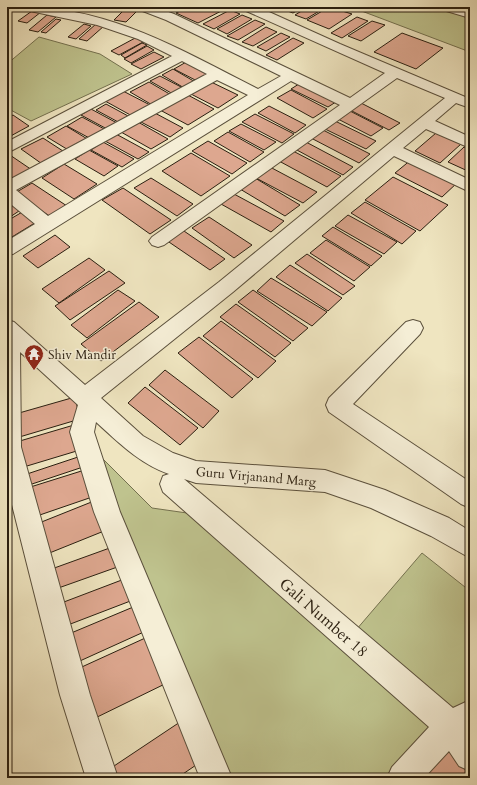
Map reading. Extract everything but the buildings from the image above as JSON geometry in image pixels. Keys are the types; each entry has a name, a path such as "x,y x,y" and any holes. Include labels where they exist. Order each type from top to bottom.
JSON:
{"street":[{"path":"30,7 120,28 143,36 258,94"},
{"path":"144,7 170,17 350,104"},
{"path":"248,7 470,104"},
{"path":"447,7 470,14"},
{"path":"7,148 182,56"},
{"path":"158,241 395,72"},
{"path":"7,188 217,74"},
{"path":"7,249 258,94 290,76"},
{"path":"216,778 107,512 82,432 88,400 454,98"},
{"path":"424,122 470,144"},
{"path":"392,148 470,187"},
{"path":"7,192 47,224"},
{"path":"414,328 337,405 470,496"},
{"path":"9,329 9,447 75,695 102,778"},
{"name":"Guru Virjanand Marg","path":"9,329 135,443 166,462 196,472 325,482 376,498 440,527 470,545"},
{"name":"Gali Number 18","path":"172,484 460,721 470,755"},
{"path":"403,778 460,721"}],"green space":[{"path":"351,7 443,7 470,15 470,52"},
{"path":"39,37 100,54 132,74 31,121 7,108 7,64"},
{"path":"90,446 152,508 215,517 350,637 422,553 470,591 470,715 393,778 219,778"}],"place":[{"name":"Shiv Mandir","path":"34,371"}]}
